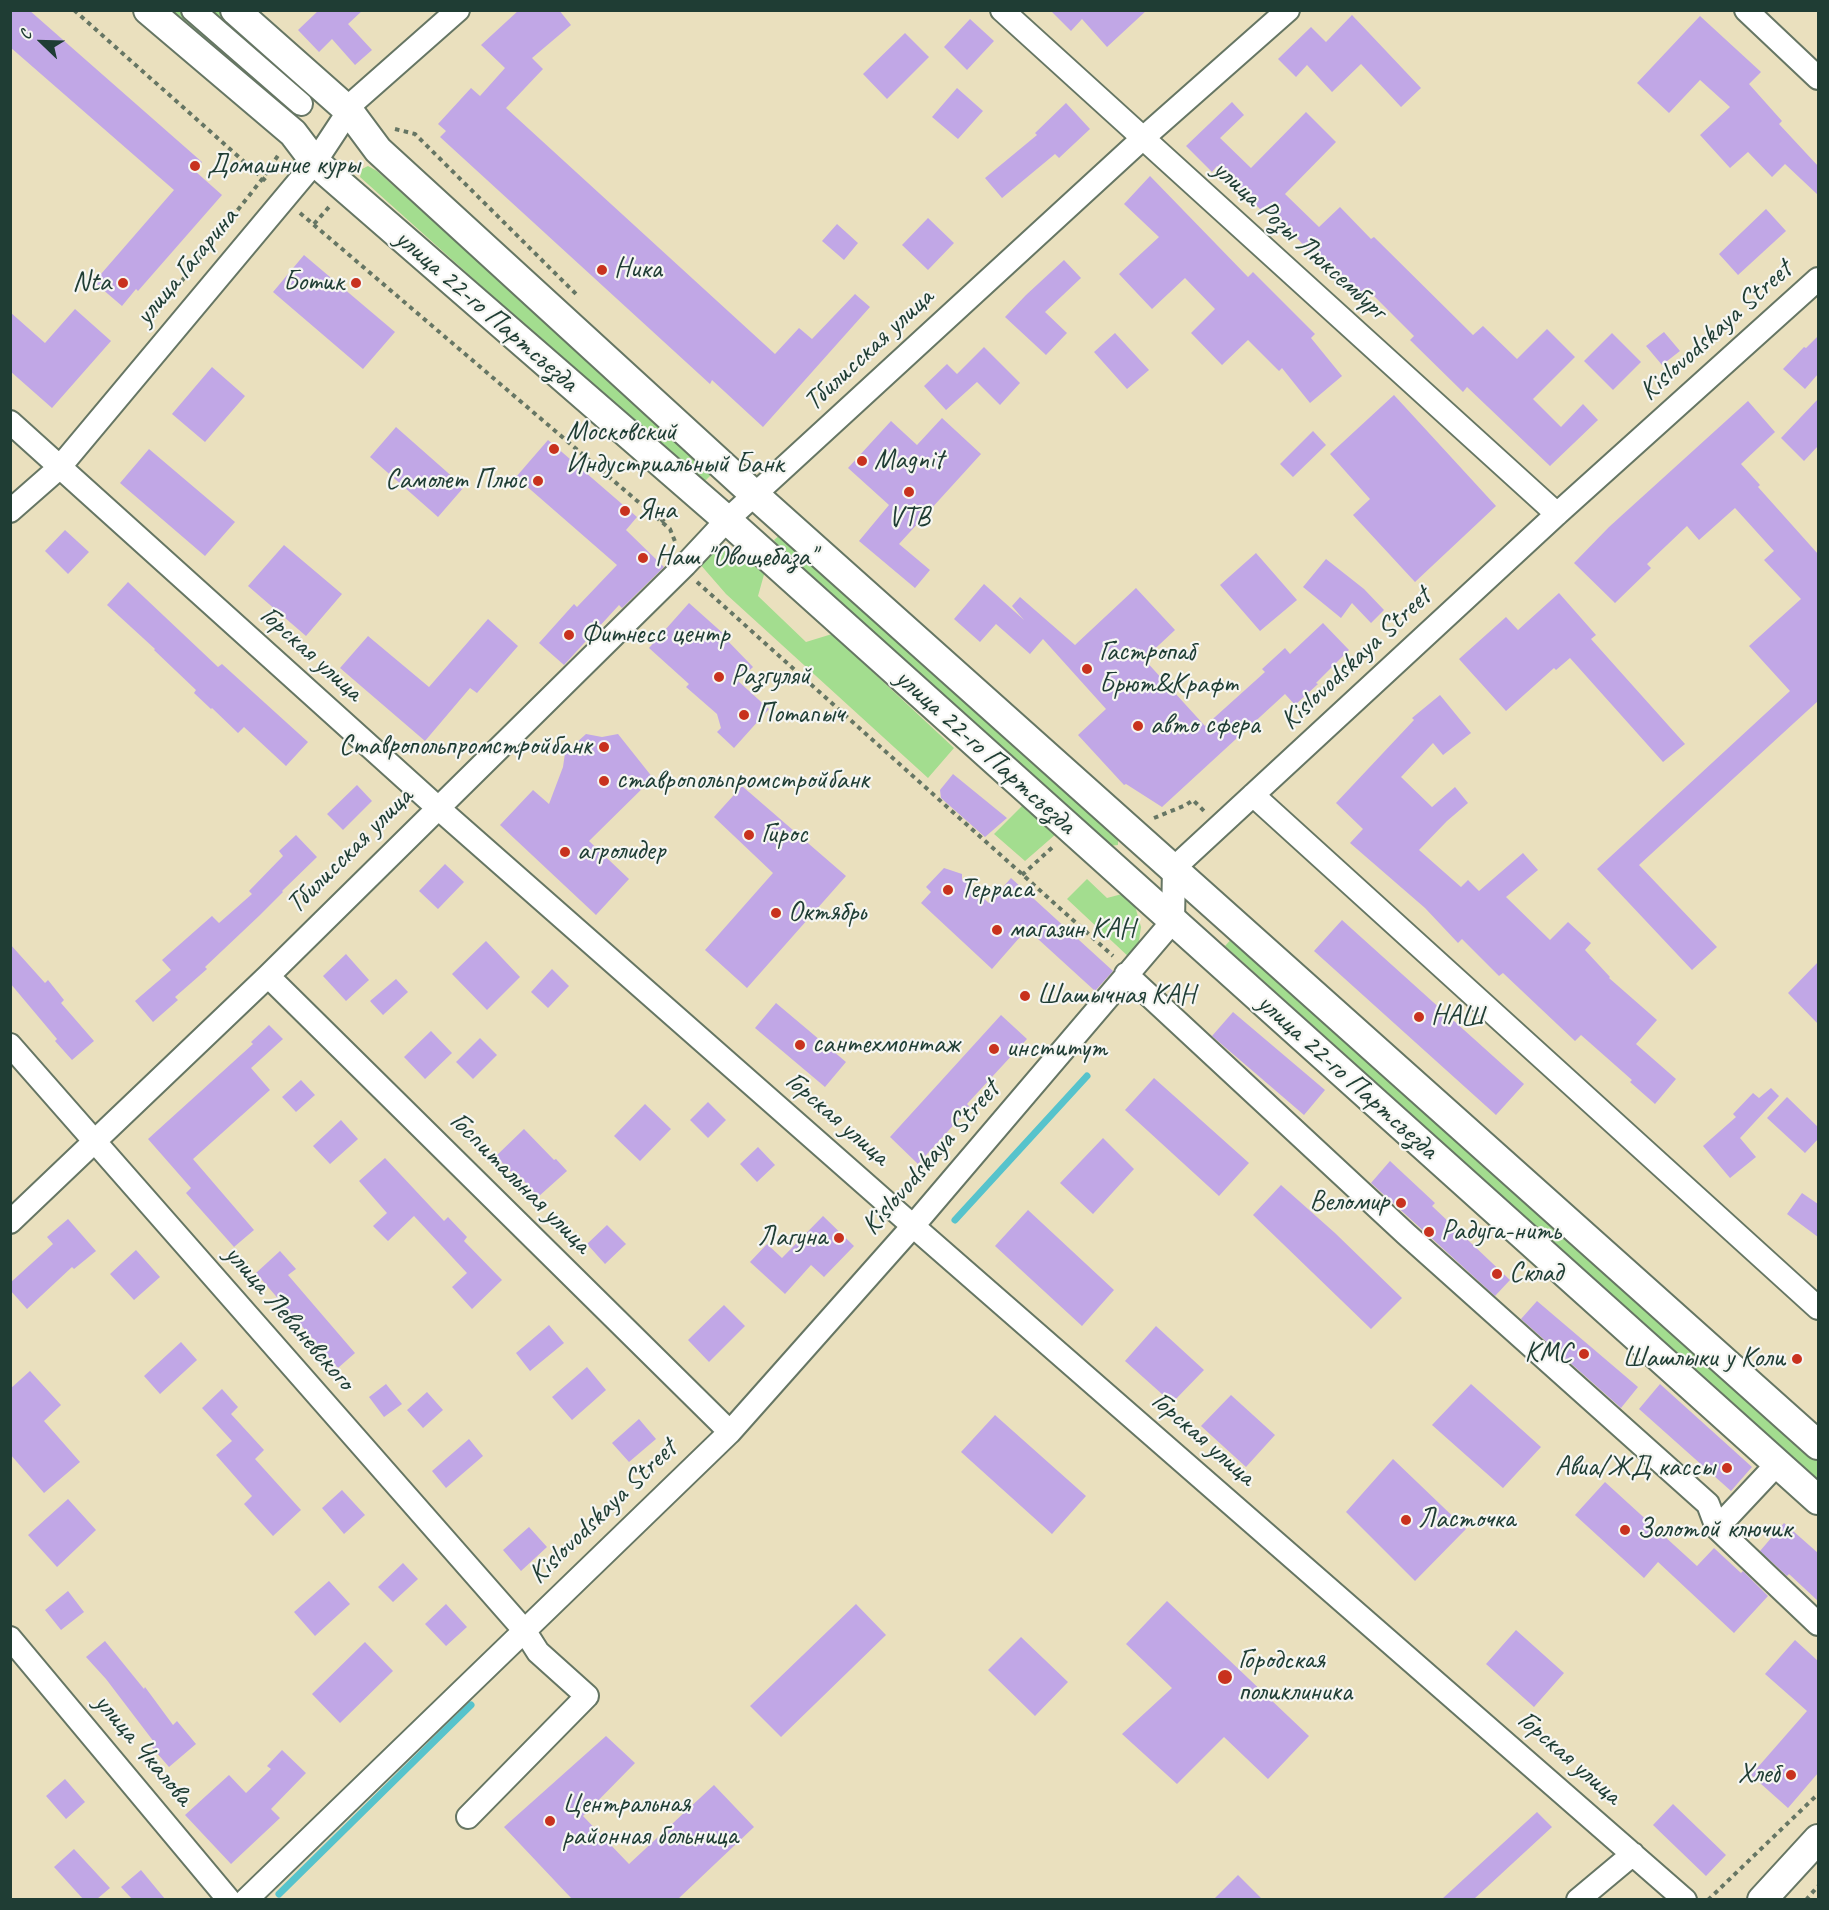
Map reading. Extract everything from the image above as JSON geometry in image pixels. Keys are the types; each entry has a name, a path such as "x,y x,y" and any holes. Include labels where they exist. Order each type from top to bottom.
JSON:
{"main road":[{"name":"улица 22-го Партсъезда","path":"148,10 293,133 315,162 727,520 1818,1500"},
{"name":"улица 22-го Партсъезда","path":"235,10 349,111 378,150 756,495 1818,1445"},
{"path":"1762,1899 1818,1839"}],"street":[{"path":"193,10 301,104"},
{"name":"улица Гагарина","path":"10,512 59,468 315,162 356,100 458,10"},
{"name":"улица Розы Люксембург","path":"1002,10 1557,514"},
{"name":"Тбилисская улица","path":"10,1222 268,976 685,565 727,520 1142,139 1288,10"},
{"path":"1746,10 1818,78"},
{"name":"Kislovodskaya Street","path":"1174,868 1557,514 1818,279"},
{"name":"Горская улица","path":"10,422 437,807 913,1226 1685,1899"},
{"path":"1253,795 1818,1308"},
{"path":"1173,921 1174,868"},
{"name":"Kislovodskaya Street","path":"246,1899 730,1432 913,1226 1173,921"},
{"name":"Госпитальная улица","path":"268,976 730,1432"},
{"path":"1121,980 1708,1504 1717,1528 1818,1624"},
{"name":"улица Леваневского","path":"10,1045 524,1630 538,1652 587,1696 468,1817"},
{"path":"1717,1528 1778,1463"},
{"name":"улица Чкалова","path":"10,1638 229,1899"},
{"path":"1578,1899 1633,1854"}],"path":[{"path":"74,10 284,199 670,529 685,565 697,582 1116,960 1121,980"},
{"path":"390,128 415,134 576,294"},
{"path":"1153,818 1186,806 1193,800 1221,825"},
{"path":"1708,1899 1818,1794"},
{"path":"1806,1899 1818,1886"}],"green space":[{"path":"167,11 187,11 297,114 293,120"},
{"path":"208,11 225,11 317,93 307,99"},
{"path":"368,166 377,171 705,463 710,470 710,476 706,480 700,480 692,475 360,177 362,169"},
{"path":"782,533 1118,837 1118,845 1108,846 789,560 774,540"},
{"path":"719,549 749,556 765,571 758,596 806,642 832,634 954,748 928,778 726,594 699,563"},
{"path":"1025,803 1056,834 1025,861 994,834"},
{"path":"1087,879 1107,898 1122,894 1135,906 1141,927 1138,947 1131,959 1067,899"},
{"path":"1235,935 1818,1460 1818,1480 1225,946"}],"building":[{"path":"10,10 29,10 202,162 195,171 222,195 138,291 136,289 122,306 94,282 174,190 10,47"},
{"path":"319,10 363,10 348,24 372,50 355,65 332,39 319,52 298,30"},
{"path":"519,10 559,10 571,25 532,58 543,69 506,108 775,354 799,328 812,339 855,294 870,307 763,427 712,380 710,384 440,137 446,131 438,124 471,88 480,96 505,68 481,45"},
{"path":"1050,10 1147,10 1107,47 1082,19 1071,31"},
{"path":"1352,15 1421,88 1401,107 1361,64 1332,92 1307,65 1296,77 1278,59 1311,27 1326,42"},
{"path":"1700,16 1761,72 1749,84 1782,121 1779,124 1818,166 1818,195 1785,164 1772,177 1748,152 1730,168 1700,135 1730,107 1700,80 1669,113 1637,83"},
{"path":"970,19 994,41 967,70 944,47"},
{"path":"905,33 929,57 887,99 863,74"},
{"path":"957,88 983,111 958,139 932,117"},
{"path":"1232,102 1244,115 1220,138 1251,168 1306,112 1336,142 1285,194 1319,227 1340,207 1371,239 1374,237 1473,335 1483,326 1517,359 1547,329 1575,357 1533,399 1561,427 1583,404 1598,420 1550,466 1467,387 1463,392 1410,340 1414,336 1369,291 1363,297 1325,259 1321,263 1290,231 1288,233 1267,212 1265,214 1217,166 1212,172 1186,146"},
{"path":"1066,103 1090,129 1059,158 1055,154 1002,198 985,178 1037,135 1035,133"},
{"path":"1150,176 1248,277 1253,272 1315,334 1311,338 1342,376 1310,403 1282,368 1279,371 1248,340 1222,365 1191,333 1215,309 1185,278 1152,309 1119,274 1159,237 1124,204"},
{"path":"1766,209 1786,231 1738,275 1719,254"},
{"path":"928,218 954,243 928,270 902,245"},
{"path":"837,224 858,243 844,260 822,241"},
{"path":"304,255 395,332 363,369 273,292"},
{"path":"1064,260 1081,278 1045,312 1067,333 1046,355 1005,317"},
{"path":"75,309 111,341 52,408 10,371 10,312 45,343"},
{"path":"1664,332 1680,351 1662,365 1646,346"},
{"path":"1115,333 1149,370 1127,389 1094,352"},
{"path":"1612,333 1641,362 1613,390 1584,361"},
{"path":"1818,336 1818,374 1805,389 1783,369"},
{"path":"984,347 1020,383 1000,405 977,382 946,410 924,386 947,364 957,374"},
{"path":"212,367 245,396 205,442 172,414"},
{"path":"1394,395 1496,506 1415,582 1353,515 1370,499 1330,454"},
{"path":"1818,399 1818,446 1804,461 1781,438"},
{"path":"1748,401 1775,432 1741,464 1760,485 1758,487 1818,554 1818,701 1639,865 1717,947 1692,970 1597,869 1790,691 1749,646 1801,599 1764,560 1774,551 1735,508 1699,540 1687,526 1647,564 1651,568 1615,603 1574,563 1609,527"},
{"path":"942,418 981,454 899,544 930,570 915,588 859,541 889,505 848,468 891,421 917,445"},
{"path":"396,427 464,487 438,517 370,457"},
{"path":"1313,431 1326,445 1293,477 1280,464"},
{"path":"548,440 637,517 626,530 664,567 622,608 619,605 564,665 539,643 574,604 577,607 617,565 516,477"},
{"path":"149,449 235,522 205,556 120,483"},
{"path":"65,530 89,552 68,574 45,551"},
{"path":"284,545 342,594 306,636 248,586"},
{"path":"1256,553 1297,600 1260,631 1220,585"},
{"path":"1326,559 1364,589 1384,610 1371,623 1352,603 1341,618 1303,587"},
{"path":"128,582 218,667 222,664 308,742 286,766 244,727 238,733 211,709 194,693 196,690 155,649 107,605"},
{"path":"984,584 1024,620 1012,606 1020,597 1075,645 1136,588 1175,630 1144,659 1205,726 1265,672 1262,669 1285,648 1290,654 1323,623 1349,650 1295,705 1285,694 1162,807 1126,784 1124,785 1078,735 1106,709 1043,639 1030,654 996,624 980,642 954,619"},
{"path":"1559,593 1596,635 1591,639 1685,744 1663,762 1570,658 1556,670 1554,668 1506,711 1459,659 1506,617 1518,630"},
{"path":"689,603 726,636 724,637 753,667 738,681 769,709 734,748 717,732 721,728 717,714 686,687 689,684 649,648"},
{"path":"488,619 518,646 477,693 470,688 425,741 340,668 368,636 429,687"},
{"path":"1440,695 1471,733 1443,755 1433,743 1401,777 1432,807 1455,787 1468,803 1419,850 1461,887 1468,880 1479,891 1523,853 1538,870 1506,897 1550,940 1568,922 1591,943 1585,950 1609,978 1657,1020 1636,1044 1676,1079 1655,1104 1630,1082 1632,1080 1581,1035 1575,1041 1503,973 1499,976 1462,939 1458,943 1425,908 1350,843 1363,829 1336,803 1414,720 1412,718"},
{"path":"586,734 602,737 618,734 653,778 589,841 629,879 596,915 500,825 533,790 549,804 563,767 565,753"},
{"path":"953,774 1007,818 985,837 941,798 940,790"},
{"path":"357,785 372,801 343,830 327,814"},
{"name":"Октябрь","path":"742,786 846,876 747,988 705,950 773,873 714,817"},
{"path":"296,835 317,857 205,967 207,969 175,997 178,1000 153,1022 135,1001 171,970 162,960 212,916 219,923 252,894 249,891 283,856 279,851"},
{"path":"445,864 464,882 438,909 419,891"},
{"path":"944,868 962,874 962,879 989,903 1011,878 1113,971 1095,991 1027,929 992,969 921,903 931,892 926,887"},
{"name":"НАШ","path":"1342,920 1524,1084 1496,1115 1314,951"},
{"path":"486,941 520,977 487,1010 452,974"},
{"path":"10,944 45,983 48,980 64,1000 61,1003 94,1041 72,1060 10,983"},
{"path":"346,954 369,980 346,1001 323,976"},
{"path":"1818,962 1818,1024 1788,993"},
{"path":"552,969 569,986 548,1008 531,992"},
{"path":"396,979 408,992 383,1015 370,1001"},
{"name":"сантехмонтаж","path":"776,1003 846,1062 825,1087 755,1028"},
{"path":"1233,1012 1325,1090 1304,1115 1212,1036"},
{"path":"1001,1015 1027,1039 967,1104 970,1107 918,1164 890,1137"},
{"path":"269,1025 283,1039 251,1068 270,1090 193,1159 254,1230 234,1247 186,1193 191,1188 148,1139 253,1044 251,1042"},
{"path":"431,1031 452,1053 425,1079 404,1057"},
{"path":"480,1038 497,1055 473,1079 456,1062"},
{"path":"1154,1078 1249,1163 1219,1196 1125,1110"},
{"path":"301,1080 315,1095 296,1112 282,1097"},
{"path":"1771,1088 1779,1096 1740,1138 1756,1157 1730,1178 1703,1146 1736,1117 1733,1114 1753,1093 1759,1098"},
{"path":"1787,1097 1818,1127 1818,1139 1805,1153 1767,1118"},
{"path":"708,1102 726,1120 708,1138 690,1120"},
{"path":"645,1104 671,1129 640,1161 614,1136"},
{"path":"341,1120 358,1139 330,1164 313,1146"},
{"path":"524,1129 567,1171 538,1197 518,1174 515,1176 496,1156"},
{"path":"1103,1138 1134,1169 1093,1214 1060,1183"},
{"path":"758,1147 775,1165 757,1182 740,1164"},
{"path":"385,1158 444,1221 448,1217 467,1237 464,1241 502,1280 472,1309 452,1287 467,1273 414,1216 388,1241 373,1226 387,1213 359,1181"},
{"path":"1390,1161 1435,1203 1432,1206 1510,1280 1495,1296 1371,1183"},
{"path":"1281,1185 1402,1298 1371,1329 1253,1215"},
{"path":"1802,1193 1818,1204 1818,1237 1787,1214"},
{"path":"1028,1210 1114,1290 1082,1326 995,1246"},
{"path":"823,1216 854,1246 824,1277 811,1265 785,1294 750,1262 767,1244 782,1258"},
{"path":"68,1219 96,1251 74,1269 72,1267 27,1309 10,1290 10,1283 53,1244 47,1237"},
{"path":"607,1225 626,1244 605,1264 587,1244"},
{"path":"136,1250 160,1277 134,1300 110,1274"},
{"path":"280,1251 296,1269 288,1275 355,1353 338,1368 256,1273"},
{"path":"1537,1301 1638,1387 1621,1408 1521,1319"},
{"path":"724,1305 745,1326 709,1362 688,1340"},
{"path":"549,1325 564,1343 530,1371 516,1353"},
{"path":"1156,1326 1204,1370 1172,1403 1125,1361"},
{"path":"181,1342 197,1360 160,1394 144,1376"},
{"path":"587,1367 606,1390 572,1420 552,1397"},
{"path":"30,1371 61,1405 44,1421 80,1462 44,1493 10,1454 10,1389"},
{"path":"386,1384 402,1404 384,1417 369,1397"},
{"name":"Ласточка","path":"1471,1384 1541,1447 1503,1488 1432,1425"},
{"path":"1660,1384 1752,1467 1731,1491 1639,1409"},
{"path":"222,1389 238,1407 231,1414 264,1450 255,1459 301,1510 273,1536 244,1504 252,1496 216,1455 232,1441 202,1408"},
{"path":"427,1392 443,1410 423,1428 407,1410"},
{"path":"1231,1395 1275,1435 1246,1467 1201,1426"},
{"path":"995,1415 1086,1496 1052,1534 961,1452"},
{"path":"639,1419 656,1439 629,1462 612,1443"},
{"path":"469,1439 483,1456 446,1488 432,1471"},
{"name":"Ласточка","path":"1393,1459 1466,1529 1415,1581 1346,1512"},
{"path":"1605,1482 1697,1566 1714,1548 1741,1573 1743,1571 1768,1596 1734,1633 1658,1562 1644,1578 1575,1515"},
{"path":"342,1490 365,1515 344,1534 322,1508"},
{"path":"68,1499 96,1530 57,1567 28,1535"},
{"path":"1784,1523 1818,1553 1818,1601 1760,1551"},
{"path":"529,1527 547,1547 521,1571 503,1550"},
{"path":"403,1563 418,1579 393,1602 378,1587"},
{"path":"329,1581 350,1604 315,1636 294,1612"},
{"path":"68,1591 84,1612 61,1630 45,1610"},
{"path":"1167,1601 1309,1736 1268,1779 1224,1737 1177,1784 1122,1734 1172,1688 1126,1644"},
{"path":"446,1604 467,1627 446,1646 425,1624"},
{"path":"856,1604 886,1635 781,1737 750,1706"},
{"path":"1516,1630 1564,1673 1534,1707 1486,1664"},
{"path":"1021,1637 1068,1682 1035,1716 988,1670"},
{"path":"1795,1640 1818,1661 1818,1773 1788,1808 1751,1775 1807,1711 1765,1674"},
{"path":"105,1641 144,1689 145,1687 173,1725 177,1721 196,1744 169,1767 150,1745 154,1742 106,1679 86,1657"},
{"path":"365,1642 393,1671 340,1723 312,1694"},
{"name":"Центральная районная больница","path":"606,1736 635,1763 583,1816 629,1864 714,1785 754,1827 678,1899 572,1899 504,1827"},
{"path":"282,1750 306,1773 271,1809 280,1818 231,1864 185,1815 229,1775 246,1793 271,1769 267,1766"},
{"path":"65,1779 85,1802 66,1819 46,1796"},
{"path":"1673,1804 1726,1855 1706,1876 1653,1825"},
{"path":"1537,1812 1552,1827 1474,1899 1442,1899"},
{"path":"74,1849 110,1888 97,1899 83,1899 54,1867"},
{"path":"141,1870 165,1899 132,1899 121,1887"},
{"path":"1238,1875 1262,1899 1214,1899"}],"waterway":[{"path":"955,1220 1087,1076"},
{"path":"279,1894 471,1705"}],"place":[{"name":"Домашние куры","path":"195,166"},
{"name":"Ника","path":"602,270"},
{"name":"Nta","path":"123,283"},
{"name":"Ботик","path":"356,283"},
{"name":"Московский Индустриальный Банк","path":"554,449"},
{"name":"Magnit","path":"862,461"},
{"name":"Самолет Плюс","path":"538,481"},
{"name":"VTB","path":"909,492"},
{"name":"Яна","path":"625,511"},
{"name":"Наш \"Овощебаза\"","path":"643,558"},
{"name":"Фитнесс центр","path":"569,635"},
{"name":"Гастропаб Брют&Крафт","path":"1087,669"},
{"name":"Разгуляй","path":"719,677"},
{"name":"Потапыч","path":"744,715"},
{"name":"авто сфера","path":"1138,726"},
{"name":"Ставропольпромстройбанк","path":"604,747"},
{"name":"ставропольпромстройбанк","path":"604,781"},
{"name":"Гирос","path":"749,835"},
{"name":"агролидер","path":"565,852"},
{"name":"Терраса","path":"948,890"},
{"name":"Октябрь","path":"776,913"},
{"name":"магазин КАН","path":"997,930"},
{"name":"Шашычная КАН","path":"1025,996"},
{"name":"НАШ","path":"1419,1017"},
{"name":"сантехмонтаж","path":"800,1045"},
{"name":"институт","path":"994,1049"},
{"name":"Веломир","path":"1401,1203"},
{"name":"Радуга-нить","path":"1429,1232"},
{"name":"Лагуна","path":"839,1238"},
{"name":"Склад","path":"1497,1274"},
{"name":"КМС","path":"1584,1354"},
{"name":"Шашлыки у Коли","path":"1797,1359"},
{"name":"Авиа/ЖД кассы","path":"1727,1468"},
{"name":"Ласточка","path":"1406,1520"},
{"name":"Золотой ключик","path":"1625,1530"},
{"name":"Городская поликлиника","path":"1225,1677"},
{"name":"Хлеб","path":"1791,1775"},
{"name":"Центральная районная больница","path":"550,1821"}]}
